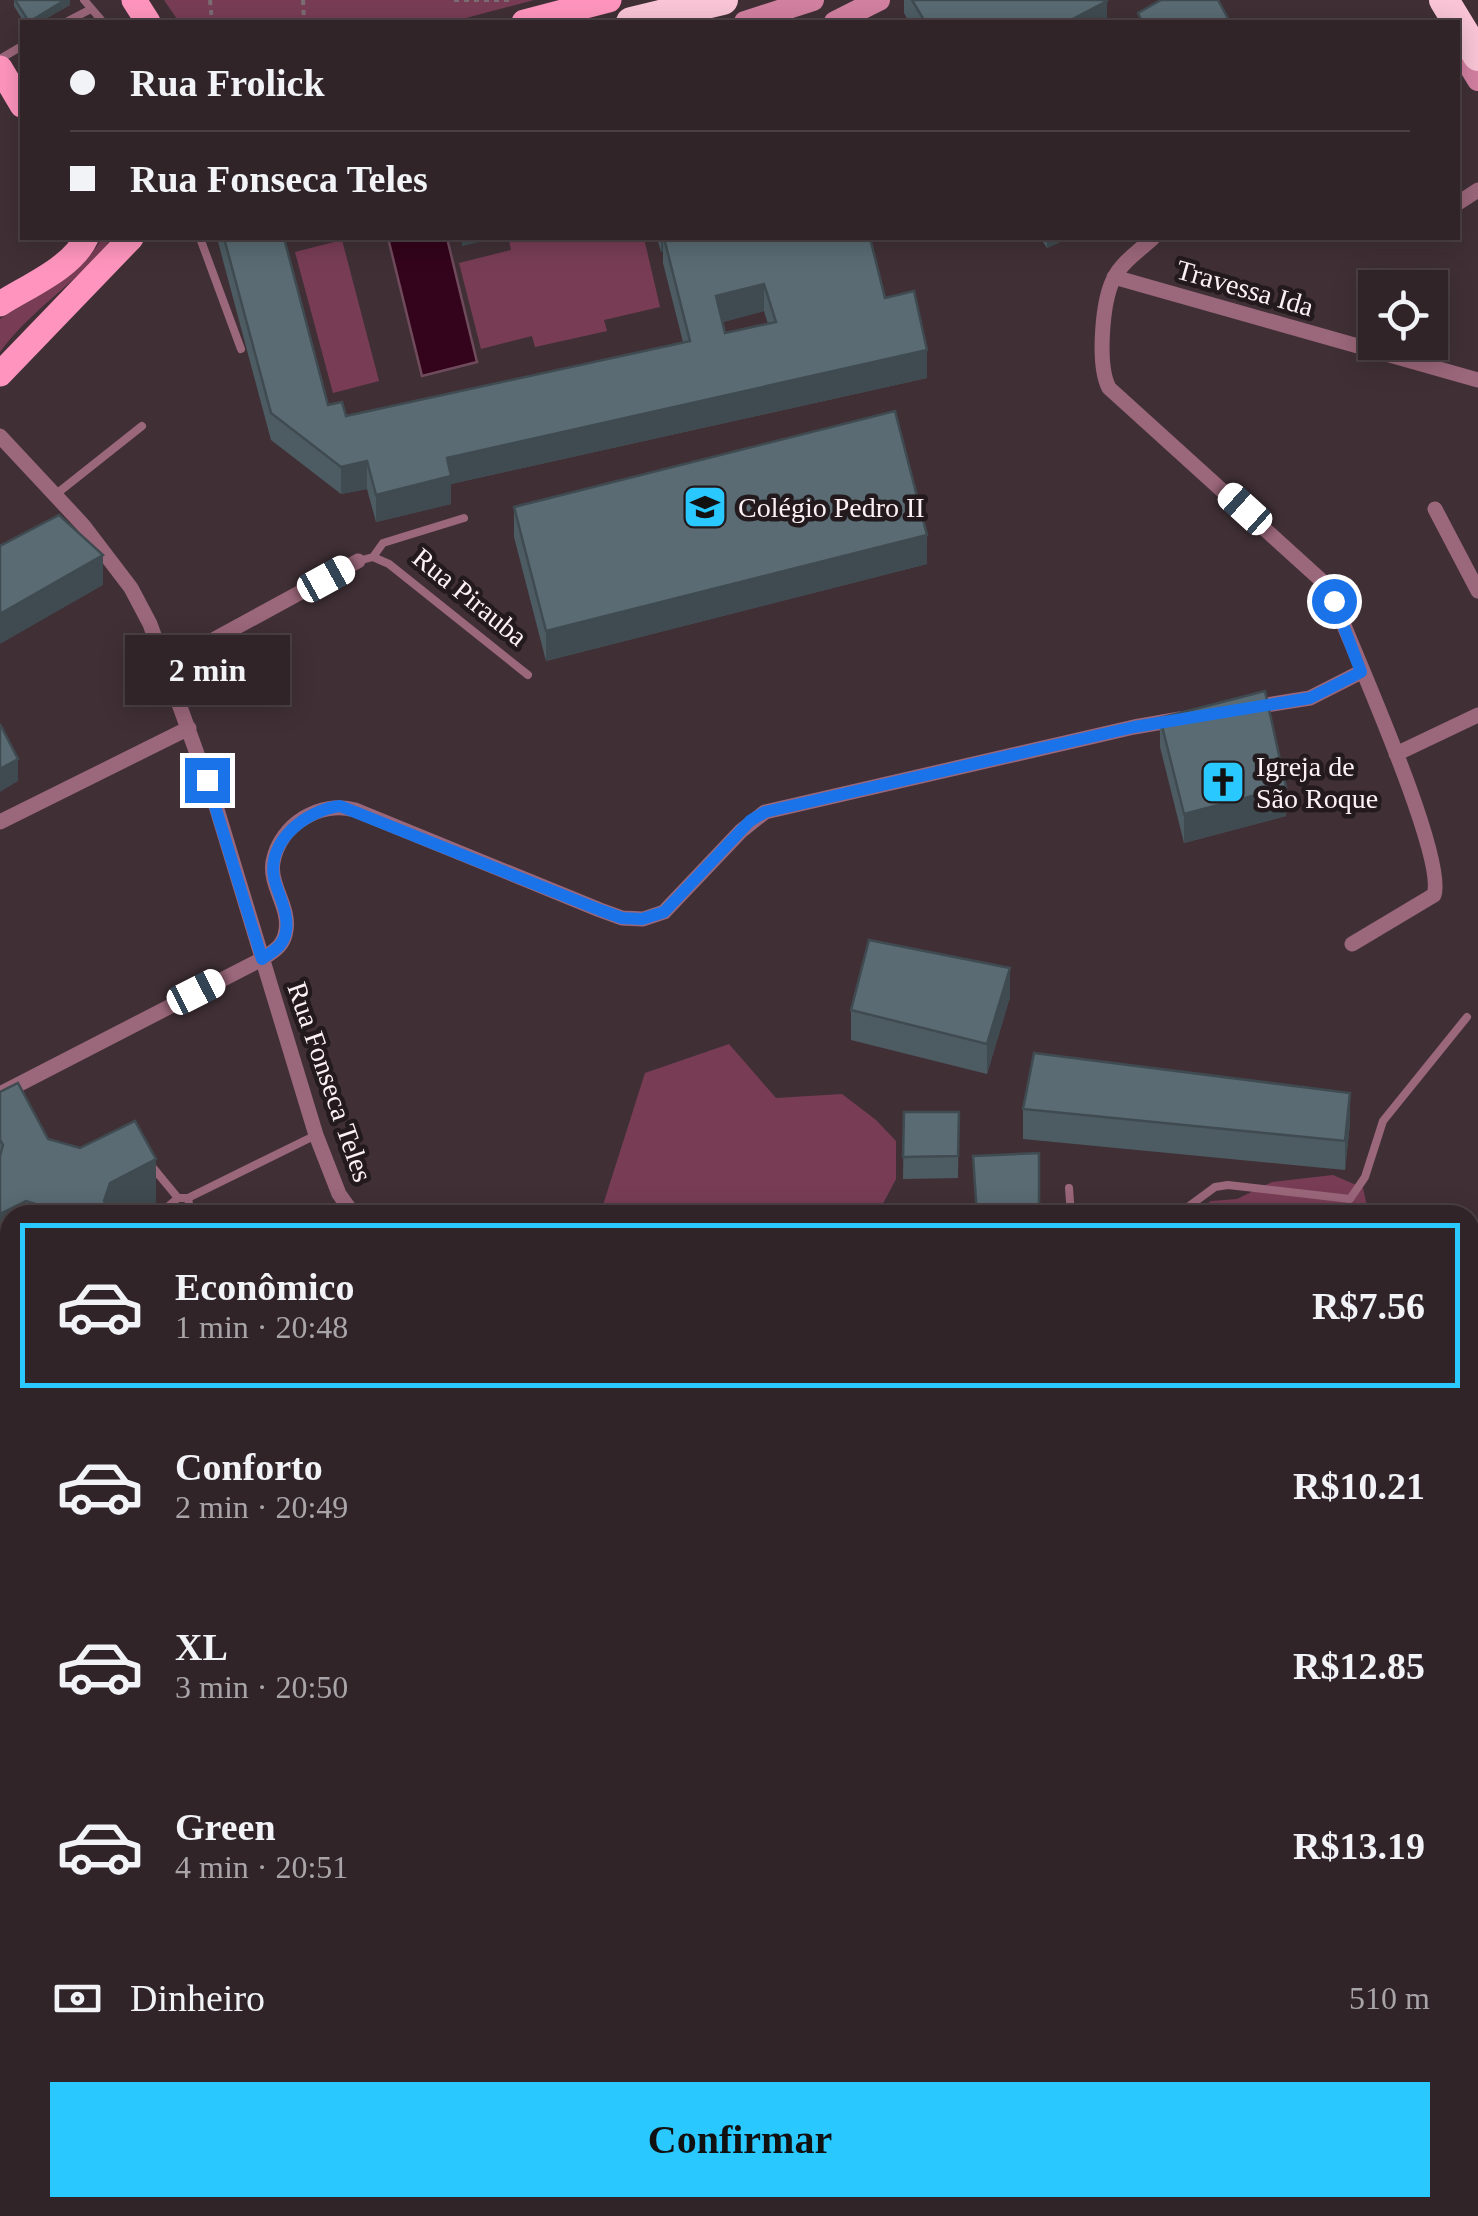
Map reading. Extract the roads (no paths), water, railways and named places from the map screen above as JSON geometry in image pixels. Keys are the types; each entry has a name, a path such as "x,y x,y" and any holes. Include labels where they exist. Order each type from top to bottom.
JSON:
{"highway":[{"path":"639,20 723,0"},
{"path":"1460,25 1478,55"}],"main road":[{"path":"532,20 609,0"},
{"path":"16,55 20,88"},
{"path":"0,304 65,262 85,240"},
{"path":"0,374 130,240"}],"street":[{"path":"751,20 812,0"},
{"path":"839,20 879,0"},
{"path":"1460,49 1478,80"},
{"path":"1151,240 1114,277 1106,307 1104,378 1109,388 1322,581 1334,601 1396,754 1434,860 1438,885 1426,903 1352,944"},
{"name":"Travessa Ida","path":"1114,277 1478,380"},
{"name":"Rua Fonseca Teles","path":"0,436 83,525 131,588 166,665 316,1135 347,1205"},
{"path":"1436,509 1478,591"},
{"path":"166,665 365,559"},
{"path":"1232,711 1310,698 1361,672"},
{"path":"1396,754 1478,715"},
{"path":"0,1094 281,946 286,913 273,862 283,840 303,819 326,808 355,810 600,910 622,918 642,919 664,912 750,821 765,812 1134,727 1193,717"},
{"path":"0,822 189,728"}],"lane":[{"path":"84,0 101,20"},
{"path":"70,20 91,9"},
{"path":"0,59 16,55"},
{"path":"201,240 241,349"},
{"path":"55,495 142,426"},
{"path":"365,559 383,543 464,518"},
{"name":"Rua Pirauba","path":"365,559 390,564 528,675"},
{"path":"1191,1205 1215,1187 1228,1186 1350,1199 1365,1177 1383,1122 1467,1017"},
{"path":"173,1205 316,1135"},
{"path":"144,1158 186,1205"},
{"path":"1069,1188 1070,1205"}],"place":[{"name":"Colégio Pedro II","path":"705,507"},
{"name":"Igreja de São Roque","path":"1223,782"}]}
